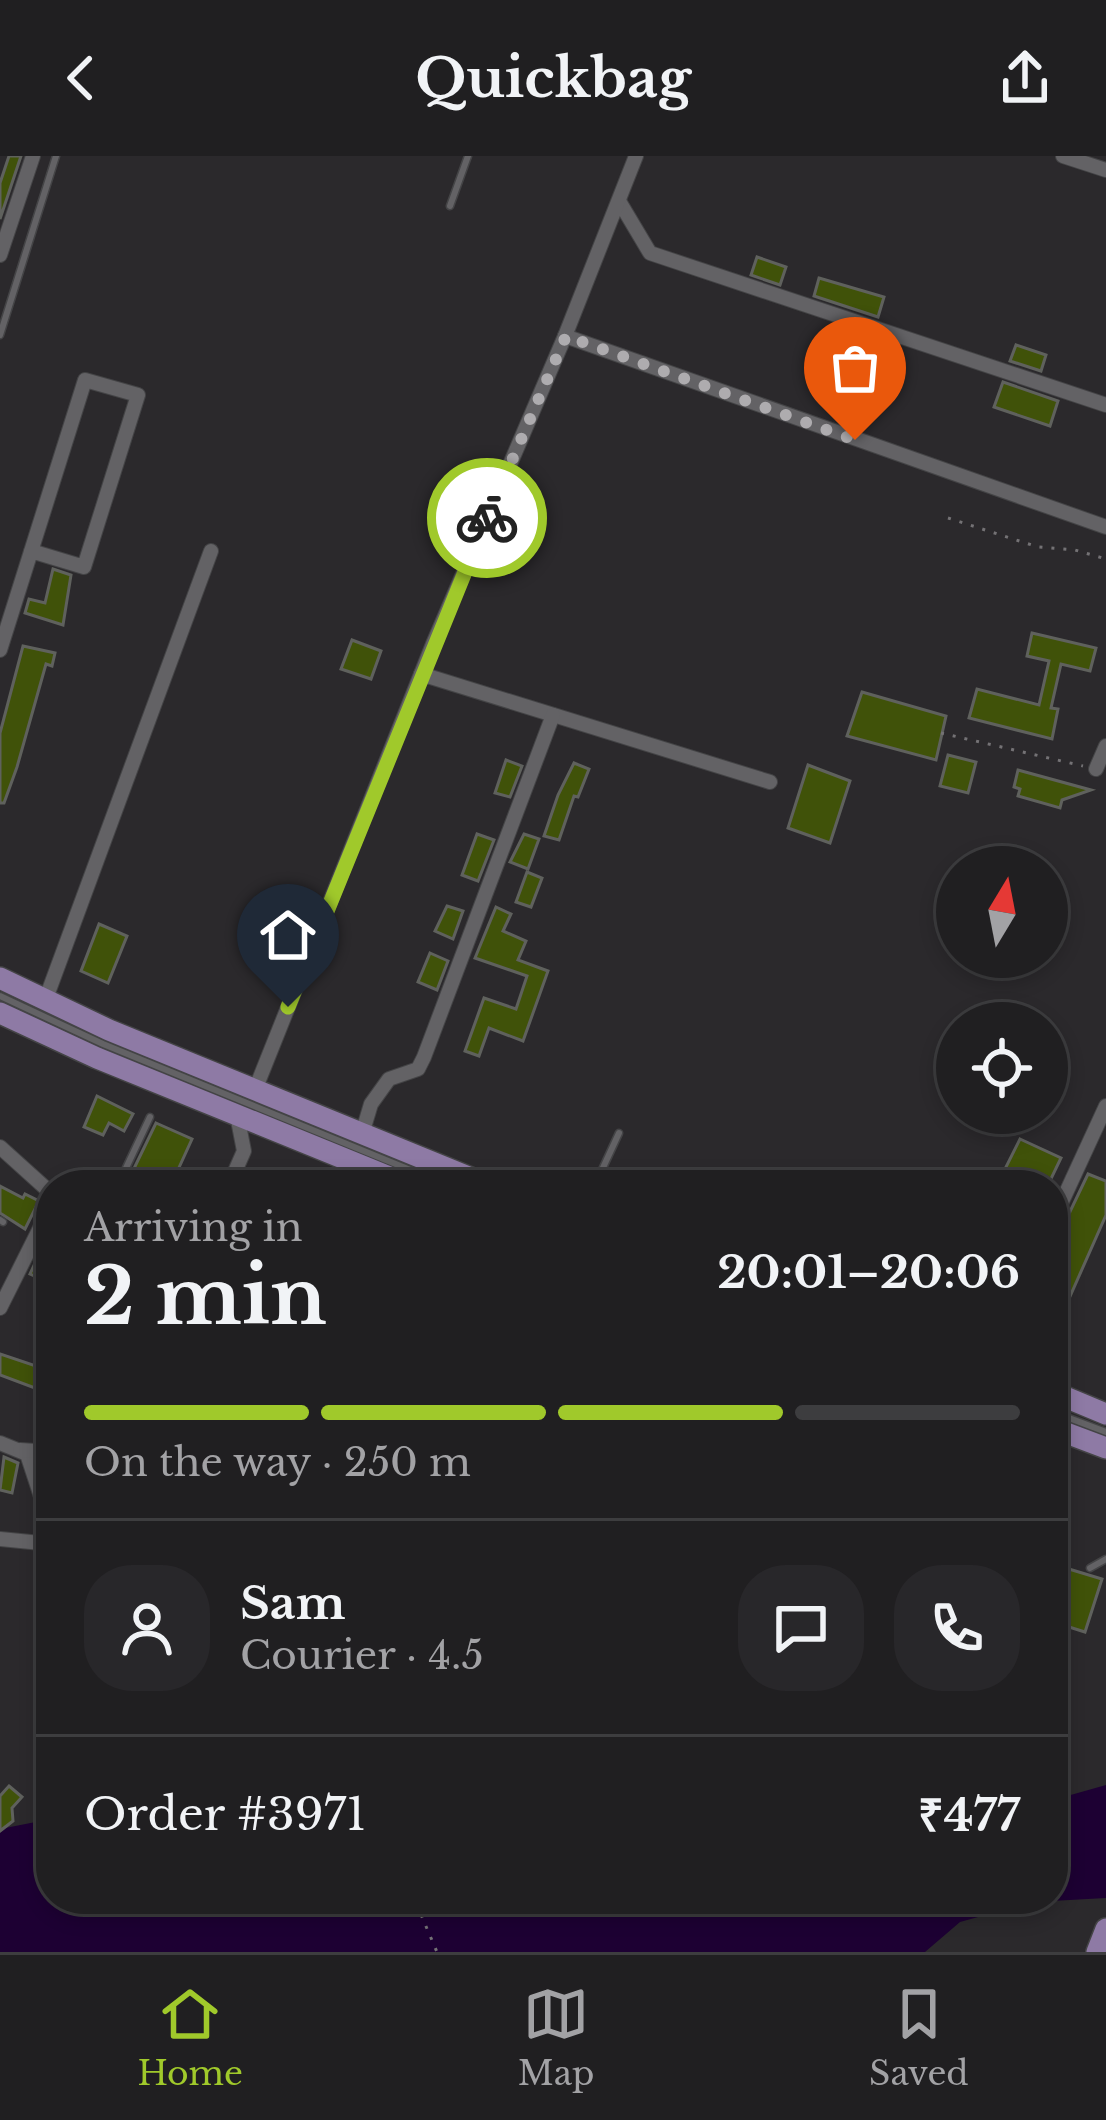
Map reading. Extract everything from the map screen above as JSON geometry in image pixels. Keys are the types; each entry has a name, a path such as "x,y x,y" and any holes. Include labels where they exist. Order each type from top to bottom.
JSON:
{"main road":[{"path":"0,978 451,1170"},
{"path":"0,1013 366,1170"},
{"path":"1068,1398 1106,1414"},
{"path":"1068,1430 1106,1448"},
{"path":"1097,1952 1106,1929"}],"street":[{"path":"0,255 33,156"},
{"path":"255,1090 636,156"},
{"path":"1063,156 1106,170"},
{"path":"619,201 650,253 1106,405"},
{"path":"566,336 1106,527"},
{"path":"0,650 31,551 85,380 138,394 84,567 31,551"},
{"path":"45,1001 212,551"},
{"path":"421,674 770,782"},
{"path":"362,1134 388,1079 418,1069 553,715"},
{"path":"1096,770 1106,746"},
{"path":"1068,1188 1106,1106"},
{"path":"235,1170 244,1150 237,1115"},
{"path":"0,1147 36,1179"},
{"path":"0,1308 36,1236"},
{"path":"0,1443 36,1451"},
{"path":"20,1450 31,1461 36,1478"},
{"path":"0,1539 36,1543"}],"lane":[{"path":"0,334 56,156"},
{"path":"450,206 467,156"},
{"path":"0,996 103,1044 410,1170"},
{"path":"125,1170 150,1117"},
{"path":"602,1170 619,1133"},
{"path":"1068,1426 1106,1432"},
{"path":"1090,1568 1106,1559"}],"path":[{"path":"948,518 1038,548 1075,550 1106,559"},
{"path":"941,734 1096,770"},
{"path":"421,1914 437,1952"}],"shaded area":[{"path":"1106,1785 1106,1898 1068,1900 1068,1796"},
{"path":"36,1822 36,1914 989,1914 960,1922 925,1952 0,1952 0,1829"}],"building":[{"path":"9,156 21,156 0,219 0,183"},
{"path":"757,257 786,267 780,285 751,275"},
{"path":"819,278 884,297 878,317 814,296"},
{"path":"1016,345 1046,355 1041,371 1010,361"},
{"path":"1003,382 1058,401 1050,426 994,407"},
{"path":"53,569 71,575 63,625 25,613 29,599 45,603"},
{"path":"1032,633 1096,648 1090,671 1061,664 1051,708 1058,709 1052,739 969,718 977,689 1039,705 1049,661 1027,656"},
{"path":"352,640 381,651 371,679 341,669"},
{"path":"23,646 55,653 52,666 46,664 17,767 4,803 0,803 0,733"},
{"path":"862,692 946,716 936,760 847,736"},
{"path":"948,755 976,762 968,793 940,786"},
{"path":"506,760 522,766 510,797 495,793"},
{"path":"574,763 589,769 578,797 574,796 559,840 544,836 558,795"},
{"path":"808,765 850,781 830,843 788,828"},
{"path":"1018,770 1091,790 1062,800 1060,808 1018,796 1020,789 1014,787"},
{"path":"477,834 494,840 478,881 462,875"},
{"path":"524,834 539,839 528,869 510,862"},
{"path":"527,872 542,878 531,907 516,902"},
{"path":"447,906 463,911 453,939 435,931"},
{"path":"496,907 511,914 503,931 526,941 518,960 548,971 523,1041 489,1028 479,1056 465,1051 484,998 516,1009 527,976 475,958"},
{"path":"99,924 127,936 108,983 81,971"},
{"path":"430,953 448,961 437,990 418,982"},
{"path":"97,1096 133,1114 124,1131 109,1123 103,1135 84,1127"},
{"path":"156,1123 192,1139 178,1170 133,1170"},
{"path":"1020,1139 1061,1158 1055,1170 1004,1170"},
{"path":"1088,1174 1106,1181 1106,1215 1068,1301 1068,1216"},
{"path":"0,1186 36,1200 25,1229 0,1213"},
{"path":"0,1354 36,1366 36,1388 0,1375"},
{"path":"4,1457 18,1463 12,1493 0,1490"},
{"path":"1068,1569 1102,1579 1085,1632 1068,1627"},
{"path":"9,1786 22,1797 12,1808 13,1821 0,1831 0,1796"}],"way so far":[{"path":"487,518 566,336 855,440"}],"route":[{"path":"288,1007 487,518"}]}
